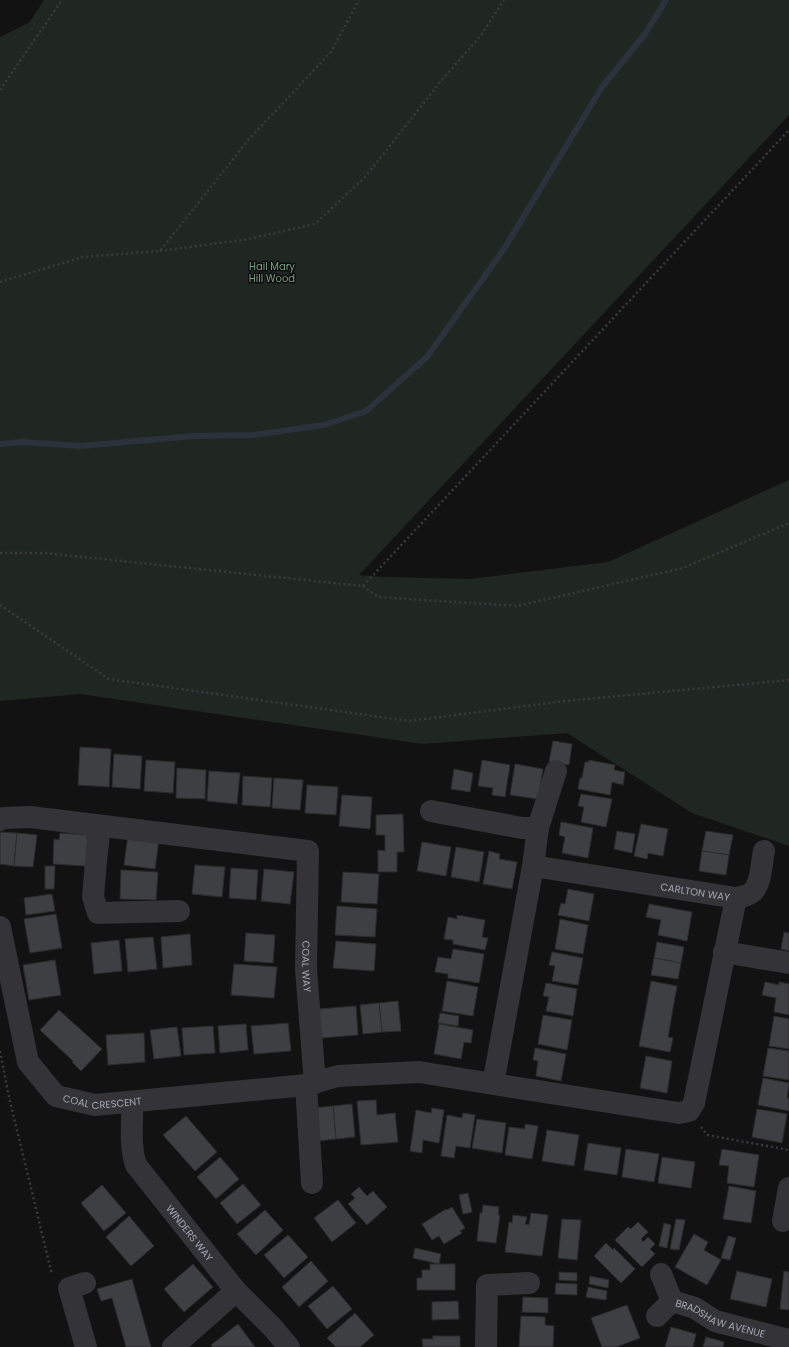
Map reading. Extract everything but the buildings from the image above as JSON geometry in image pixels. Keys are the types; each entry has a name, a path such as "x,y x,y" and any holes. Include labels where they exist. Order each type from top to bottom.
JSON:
{"street":[{"path":"556,770 538,828 533,866 493,1084 679,1113 689,1110"},
{"path":"431,811 522,828 538,828"},
{"path":"0,820 4,818 30,817 100,826 93,897 98,913 179,911"},
{"name":"COAL WAY","path":"100,826 308,851 306,969 311,1084"},
{"path":"736,898 752,892 758,882 764,851"},
{"name":"CARLTON WAY","path":"533,866 736,898 694,1103 689,1110"},
{"name":"COAL CRESCENT","path":"0,927 28,1062 56,1096 94,1105 311,1084 338,1076 419,1072 493,1084"},
{"path":"724,952 789,963"},
{"path":"311,1084 312,1183"},
{"name":"WINDERS WAY","path":"132,1102 133,1119 131,1145 136,1165 236,1291 273,1328 289,1347"},
{"path":"783,1221 789,1188"},
{"path":"661,1274 672,1301"},
{"path":"84,1341 82,1329 69,1288 85,1283"},
{"path":"486,1347 487,1285 529,1283"},
{"path":"173,1347 236,1291"},
{"name":"BRADSHAW AVENUE","path":"657,1316 672,1301 694,1308 715,1321 789,1340"}],"path":[{"path":"0,90 62,0"},
{"path":"160,251 250,138 331,52 359,0"},
{"path":"0,282 83,257 160,251 249,239 315,224 366,176 440,81 482,34 504,0"},
{"path":"363,586 789,130"},
{"path":"0,553 44,553 363,586 378,597 517,606 683,568 789,523"},
{"path":"0,605 109,679 409,721 565,701 789,680"},
{"path":"0,1051 9,1097 53,1279"},
{"path":"689,1110 707,1135 789,1150"}],"green space":[{"name":"Hail Mary Hill Wood","path":"44,0 789,0 789,115 359,575 470,579 608,562 789,480 789,846 692,813 567,733 423,744 80,694 0,701 0,37 30,22"}],"waterway":[{"path":"0,444 22,442 81,446 193,436 254,435 324,425 366,411 427,357 504,249 602,87 645,34 666,0"}]}
